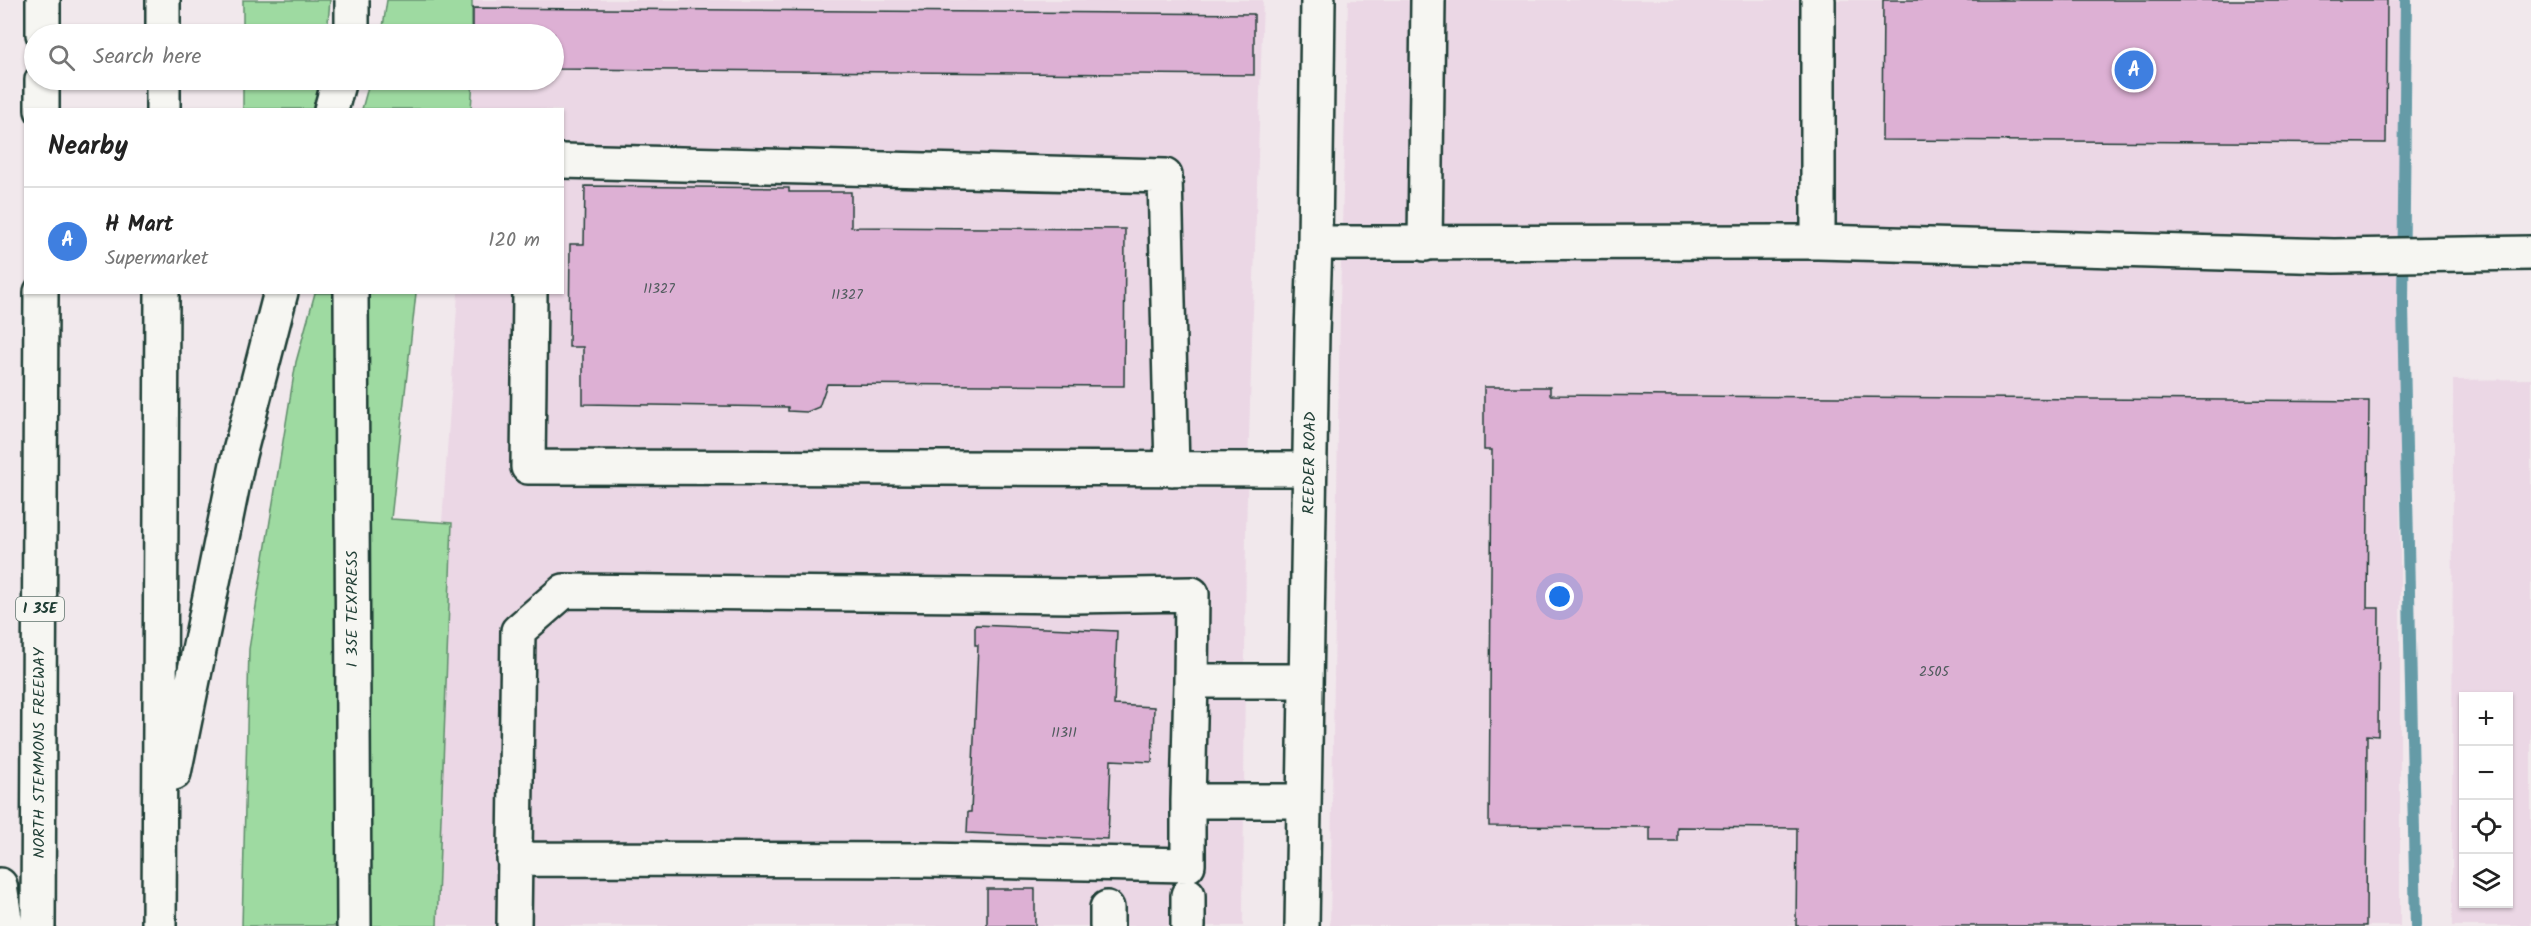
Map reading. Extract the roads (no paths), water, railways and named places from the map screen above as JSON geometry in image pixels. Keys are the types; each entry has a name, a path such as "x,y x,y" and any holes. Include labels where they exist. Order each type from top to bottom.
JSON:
{"main road":[{"path":"43,0 43,24"},
{"path":"163,0 163,24"},
{"path":"352,0 352,24"},
{"path":"355,24 361,0"},
{"name":"REEDER ROAD","path":"1302,926 1318,0"},
{"path":"1425,244 1428,0"},
{"path":"1818,0 1818,242"},
{"path":"42,90 42,108"},
{"path":"163,90 163,108"},
{"path":"332,108 336,90"},
{"path":"351,90 351,108"},
{"path":"564,161 1165,176 1172,469"},
{"path":"1315,243 1818,242 2387,256 2531,253"},
{"name":"NORTH STEMMONS FREEWAY","path":"38,926 41,294"},
{"path":"159,926 162,294"},
{"path":"159,846 238,459 280,294"},
{"name":"I 35E TEXPRESS","path":"351,294 354,926"},
{"path":"530,294 528,466 1310,469"},
{"path":"514,859 926,860 1188,865 1192,594 1073,596 564,591 518,631 514,859 514,926"},
{"path":"1191,681 1306,681"},
{"path":"1188,801 1304,801"},
{"path":"0,885 6,926"}],"waterway":[{"path":"2406,0 2403,306 2416,926"}],"place":[{"name":"H Mart","path":"2134,70"}]}
